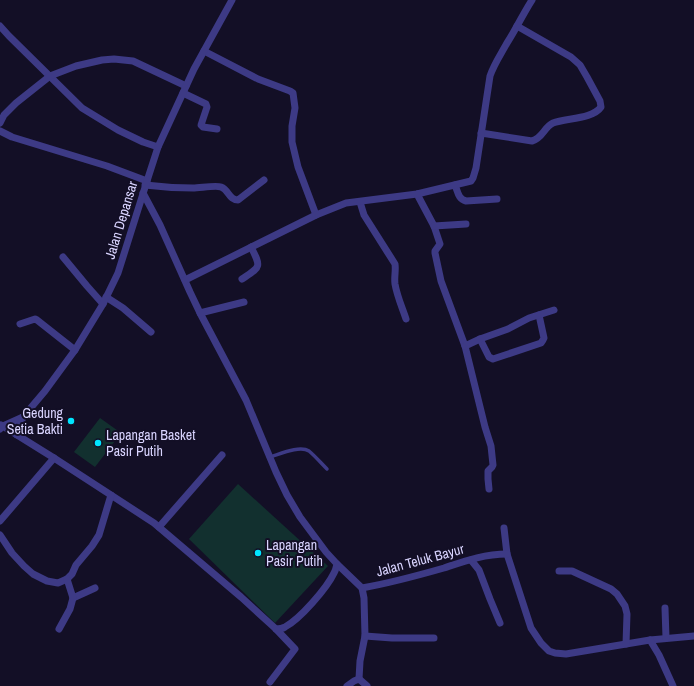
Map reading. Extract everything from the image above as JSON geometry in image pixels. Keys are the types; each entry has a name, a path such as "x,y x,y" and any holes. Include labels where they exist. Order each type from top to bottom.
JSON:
{"street":[{"name":"Jalan Depansar","path":"1,427 23,417 45,391 75,350 103,304 118,272 158,147 194,69 232,0"},
{"path":"185,280 316,215 346,203 416,194 471,181 476,168 490,76 494,66 532,0"},
{"path":"0,26 82,108 118,130 142,142 158,147"},
{"path":"482,133 532,141 540,138 549,125 598,111 601,107 600,100 587,76 580,65 571,56 517,26"},
{"path":"204,51 258,79 290,90 293,93 295,108 292,126 292,142 298,167 316,215"},
{"path":"0,123 4,115 16,103 50,76 76,66 114,59 133,61 185,90 206,104 207,107 201,125 203,127 216,129"},
{"path":"0,131 12,137 106,166 146,183 192,188 222,187 234,200 238,200 264,180"},
{"path":"455,185 459,197 462,200 497,199"},
{"path":"143,192 160,225 200,313 246,400 276,472 293,507 326,552 362,588 364,598 365,636 360,661 359,679"},
{"path":"416,194 434,226 440,244 436,249 435,254 441,281 465,346 491,446 493,463 492,467 488,471 489,489"},
{"path":"360,202 364,215 395,264 397,294 406,319"},
{"path":"434,226 466,224"},
{"path":"242,279 253,271 258,264 252,248"},
{"path":"63,257 103,304"},
{"path":"106,297 123,308 151,332"},
{"path":"200,313 244,302"},
{"path":"465,346 508,329 529,318 554,310"},
{"path":"480,339 492,360 541,343 544,338 539,315"},
{"path":"20,324 35,319 75,350"},
{"path":"17,435 23,417"},
{"path":"1,427 54,458 159,527 276,629 295,649 270,682"},
{"path":"159,527 222,455"},
{"path":"0,521 54,458"},
{"path":"0,535 12,552 33,574 47,581 58,583 72,574 76,565 99,535 111,496"},
{"path":"504,528 507,554 531,628 541,644 549,651 566,654 650,640 694,636"},
{"name":"Jalan Teluk Bayur","path":"362,588 405,579 486,555 507,554"},
{"path":"471,560 479,570 500,623"},
{"path":"276,629 283,628 290,624 304,612 331,579 337,564"},
{"path":"559,571 572,571 611,589 617,594 625,606 627,614 626,644"},
{"path":"59,629 70,609 73,598 66,579"},
{"path":"73,598 95,588"},
{"path":"665,608 666,638"},
{"path":"365,636 392,638 434,638"},
{"path":"650,640 659,655 673,686"},
{"path":"347,686 359,679"},
{"path":"359,679 367,686"}],"lane":[{"path":"270,457 293,450 305,449 309,451 327,469"}],"green space":[{"name":"Lapangan Basket Pasir Putih","path":"100,418 121,433 95,467 74,452"},
{"name":"Lapangan Pasir Putih","path":"238,484 328,566 275,623 189,539"}],"place":[{"name":"Gedung Setia Bakti","path":"71,421"},
{"name":"Lapangan Basket Pasir Putih","path":"98,443"},
{"name":"Lapangan Pasir Putih","path":"258,553"}]}
